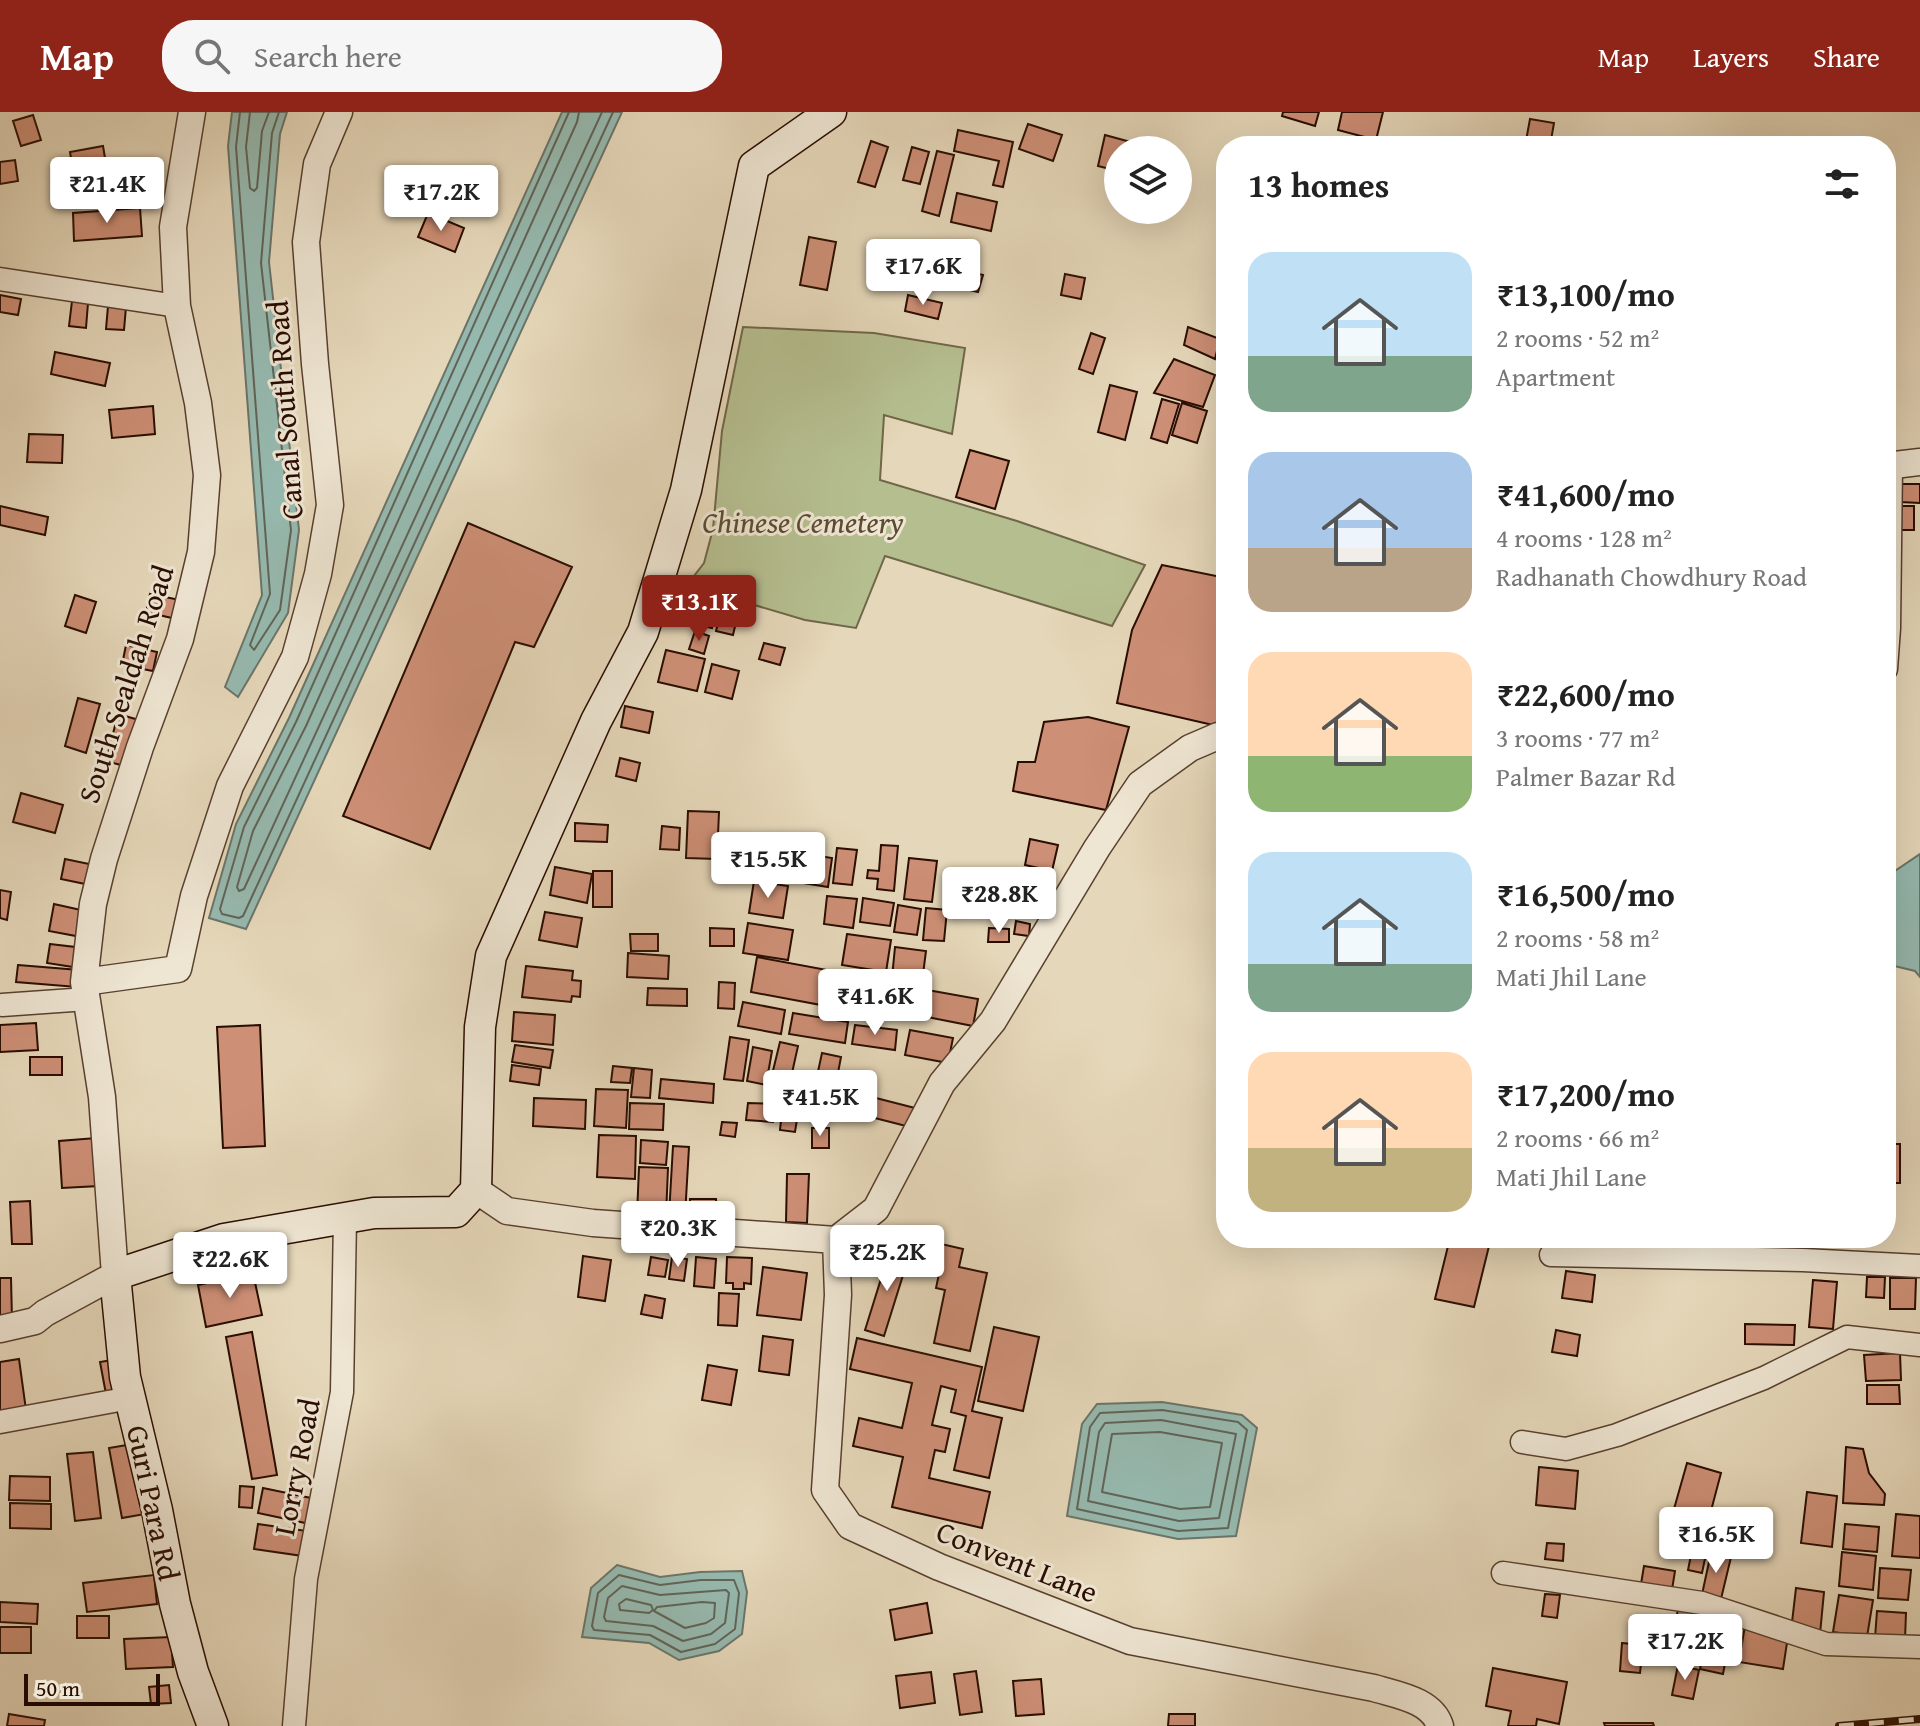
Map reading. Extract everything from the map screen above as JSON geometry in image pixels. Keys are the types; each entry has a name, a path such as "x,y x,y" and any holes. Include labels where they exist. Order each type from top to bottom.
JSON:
{"main road":[{"path":"115,1275 224,1239 374,1213 456,1212 476,1190 480,1027 491,956 596,721 643,632 686,490 754,166 831,112"},
{"name":"Guri Para Rd","path":"115,1275 125,1377 157,1510 175,1604 193,1672 213,1726"}],"street":[{"name":"South Sealdah Road","path":"115,1275 102,1097 86,990 93,904 104,859 140,747 180,639 201,552 207,475 198,403 177,306 173,227 192,112"},
{"name":"Canal South Road","path":"86,990 178,969 194,896 230,786 295,657 318,574 330,505 306,242 317,164 339,112"},
{"path":"0,279 177,306"},
{"path":"1896,464 1920,462"},
{"path":"476,1190 507,1211 593,1223 836,1240 876,1209 942,1083 993,1021 1097,848 1140,784 1190,748 1216,737"},
{"path":"2,1005 86,990"},
{"name":"Lorry Road","path":"294,1726 306,1579 342,1392 345,1218"},
{"name":"Convent Lane","path":"836,1240 838,1295 825,1490 850,1526 939,1567 1130,1641 1374,1688 1413,1699 1437,1718 1440,1726"},
{"path":"1551,1255 1803,1260 1920,1266"},
{"path":"0,1329 35,1321 115,1275"},
{"path":"1522,1442 1566,1449 1617,1435 1764,1378 1847,1337 1920,1345"},
{"path":"0,1422 130,1398"},
{"path":"1503,1573 1702,1603 1826,1644 1920,1647"}],"green space":[{"name":"Chinese Cemetery","path":"743,327 874,333 965,348 952,434 884,415 880,480 1017,521 1145,565 1112,626 885,556 856,628 805,620 687,585 704,563 713,529 722,431"}],"water":[{"path":"232,112 287,112 280,134 269,262 299,530 288,613 238,697 225,687 262,595 228,146"},
{"path":"562,112 622,112 246,929 209,918 236,824 289,718"},
{"path":"1920,854 1920,977 1915,971 1896,966 1896,870"},
{"path":"1162,1402 1242,1415 1257,1428 1236,1536 1178,1539 1067,1516 1082,1424 1097,1404"},
{"path":"617,1565 660,1577 742,1571 747,1592 742,1634 719,1651 679,1660 649,1643 582,1637 591,1588"}],"building":[{"path":"1283,112 1319,112 1315,126 1282,116"},
{"path":"1342,112 1383,112 1377,136 1361,136 1338,130"},
{"path":"33,115 41,140 21,146 13,121"},
{"path":"1530,119 1554,123 1552,136 1527,136"},
{"path":"1028,124 1062,135 1053,161 1019,149"},
{"path":"958,130 1013,142 1003,187 993,185 999,161 954,151"},
{"path":"1104,139 1104,168 1098,166"},
{"path":"871,141 888,147 875,187 858,182"},
{"path":"103,146 106,164 73,170 70,152"},
{"path":"912,147 929,152 920,184 903,180"},
{"path":"937,151 954,155 939,216 922,211"},
{"path":"15,160 18,181 0,184 0,162"},
{"path":"957,193 997,202 991,231 951,222"},
{"path":"140,208 142,236 74,241 73,213"},
{"path":"428,213 464,228 455,252 418,237"},
{"path":"809,237 836,242 827,290 800,285"},
{"path":"938,264 983,275 978,292 933,281"},
{"path":"1065,274 1085,278 1081,299 1061,295"},
{"path":"0,295 21,299 18,315 0,312"},
{"path":"908,295 942,303 938,319 905,311"},
{"path":"72,301 88,303 86,328 69,326"},
{"path":"108,306 126,307 124,330 106,329"},
{"path":"1188,327 1216,338 1215,359 1184,345"},
{"path":"1091,333 1105,338 1093,374 1079,369"},
{"path":"55,352 110,363 105,386 51,374"},
{"path":"1174,359 1215,375 1203,407 1154,393"},
{"path":"1110,385 1137,392 1125,440 1098,432"},
{"path":"1162,399 1179,404 1167,443 1151,438"},
{"path":"1182,403 1207,411 1197,443 1172,435"},
{"path":"153,406 155,434 112,438 109,410"},
{"path":"29,434 63,435 62,463 27,462"},
{"path":"970,450 1009,461 995,509 956,497"},
{"path":"1900,484 1920,484 1920,503 1900,502"},
{"path":"0,506 48,517 45,535 0,525"},
{"path":"1899,506 1914,506 1914,530 1899,530"},
{"path":"468,523 572,567 534,647 515,642 430,849 343,816"},
{"path":"1162,565 1216,576 1216,726 1117,703 1132,630"},
{"path":"674,591 695,598 687,623 666,617"},
{"path":"150,594 180,600 176,619 146,612"},
{"path":"75,595 96,602 86,633 65,626"},
{"path":"701,595 719,599 712,628 694,624"},
{"path":"724,601 740,605 733,635 716,631"},
{"path":"695,631 709,636 704,654 689,649"},
{"path":"764,643 785,648 780,665 759,659"},
{"path":"126,645 157,652 153,671 122,665"},
{"path":"666,650 705,659 697,691 658,682"},
{"path":"712,664 739,671 732,699 705,692"},
{"path":"78,698 100,704 86,753 65,746"},
{"path":"625,706 653,712 649,733 621,727"},
{"path":"118,714 139,720 128,767 106,761"},
{"path":"1088,717 1129,727 1106,810 1013,791 1018,762 1035,762 1044,722"},
{"path":"620,758 640,763 636,781 616,776"},
{"path":"21,793 63,805 55,833 13,822"},
{"path":"688,811 719,812 717,859 686,858"},
{"path":"575,823 608,825 607,842 575,841"},
{"path":"662,826 680,828 679,850 660,849"},
{"path":"1030,839 1058,845 1052,871 1025,865"},
{"path":"881,845 898,846 894,891 877,889 878,879 867,878 868,870 879,871"},
{"path":"837,848 857,850 852,885 833,883"},
{"path":"762,850 794,855 789,882 757,876"},
{"path":"801,853 832,858 828,887 797,882"},
{"path":"909,858 937,861 932,902 904,899"},
{"path":"65,859 94,865 90,885 61,879"},
{"path":"555,867 592,874 587,903 550,895"},
{"path":"593,871 612,871 612,907 593,907"},
{"path":"1002,873 1014,875 1012,895 1000,894"},
{"path":"754,881 788,886 783,918 749,913"},
{"path":"0,890 11,892 7,920 0,918"},
{"path":"827,896 857,899 853,928 824,924"},
{"path":"863,898 894,903 890,926 860,922"},
{"path":"54,904 81,910 76,936 49,931"},
{"path":"898,905 921,909 917,935 894,932"},
{"path":"926,908 947,910 944,941 923,940"},
{"path":"545,912 582,918 577,947 539,940"},
{"path":"1016,921 1030,924 1029,936 1014,934"},
{"path":"748,923 793,930 788,960 743,953"},
{"path":"710,928 734,929 734,946 710,946"},
{"path":"989,928 1009,929 1009,942 988,942"},
{"path":"630,934 658,934 658,951 631,951"},
{"path":"847,934 891,940 886,972 842,965"},
{"path":"50,944 75,947 73,967 47,963"},
{"path":"895,947 926,951 922,982 892,978"},
{"path":"628,953 669,956 668,979 627,977"},
{"path":"757,957 827,970 821,1005 751,992"},
{"path":"18,965 79,970 77,987 16,982"},
{"path":"526,966 573,971 572,980 581,981 580,997 572,996 571,1002 522,997"},
{"path":"839,974 874,981 868,1014 833,1007"},
{"path":"719,982 735,983 734,1009 718,1008"},
{"path":"648,988 687,989 687,1006 647,1005"},
{"path":"922,989 978,999 973,1026 917,1015"},
{"path":"743,1002 785,1010 781,1034 738,1026"},
{"path":"514,1012 555,1015 553,1045 512,1041"},
{"path":"793,1013 848,1022 845,1043 789,1034"},
{"path":"36,1023 38,1050 0,1052 0,1025"},
{"path":"260,1025 265,1146 223,1148 217,1027"},
{"path":"855,1025 897,1030 895,1050 852,1044"},
{"path":"910,1030 953,1038 948,1063 905,1055"},
{"path":"730,1037 749,1040 743,1081 724,1079"},
{"path":"780,1042 798,1046 788,1091 769,1087"},
{"path":"515,1045 553,1050 550,1068 512,1062"},
{"path":"753,1047 772,1051 766,1085 747,1081"},
{"path":"822,1053 841,1057 833,1099 813,1095"},
{"path":"30,1057 62,1057 62,1075 30,1075"},
{"path":"512,1065 541,1069 539,1085 510,1081"},
{"path":"613,1066 632,1068 630,1083 611,1082"},
{"path":"634,1068 652,1070 650,1098 631,1097"},
{"path":"661,1079 714,1084 713,1103 659,1098"},
{"path":"845,1079 864,1083 859,1110 840,1106"},
{"path":"596,1089 628,1090 626,1128 594,1126"},
{"path":"872,1097 915,1108 910,1127 867,1116"},
{"path":"534,1098 586,1100 585,1129 533,1126"},
{"path":"630,1103 664,1104 663,1130 629,1129"},
{"path":"748,1103 774,1104 773,1122 746,1120"},
{"path":"782,1111 798,1113 795,1132 780,1130"},
{"path":"722,1122 737,1123 735,1137 720,1135"},
{"path":"812,1128 829,1128 829,1148 812,1148"},
{"path":"599,1135 636,1136 635,1179 597,1177"},
{"path":"96,1138 99,1186 62,1188 59,1141"},
{"path":"641,1140 668,1142 666,1165 640,1163"},
{"path":"1896,1144 1900,1144 1900,1183 1896,1183"},
{"path":"673,1146 689,1147 685,1216 669,1215"},
{"path":"639,1167 668,1168 666,1216 637,1215"},
{"path":"787,1174 809,1174 807,1223 786,1222"},
{"path":"690,1199 716,1199 717,1216 690,1216"},
{"path":"30,1201 32,1244 12,1244 10,1202"},
{"path":"937,1243 963,1249 959,1267 987,1273 970,1351 934,1343 945,1290 936,1288 940,1269 932,1267"},
{"path":"1448,1248 1489,1248 1474,1307 1435,1299"},
{"path":"1804,1248 1804,1251 1765,1250"},
{"path":"890,1250 909,1256 884,1336 865,1330"},
{"path":"583,1256 611,1260 605,1301 578,1297"},
{"path":"651,1257 668,1260 665,1277 648,1275"},
{"path":"672,1257 687,1259 684,1281 669,1279"},
{"path":"696,1257 716,1259 714,1288 694,1286"},
{"path":"727,1257 752,1258 751,1284 744,1283 744,1289 733,1289 733,1283 726,1283"},
{"path":"763,1267 807,1273 801,1320 757,1315"},
{"path":"1566,1271 1595,1275 1592,1302 1562,1298"},
{"path":"253,1273 262,1315 206,1327 198,1285"},
{"path":"1867,1277 1885,1277 1884,1298 1866,1297"},
{"path":"0,1278 11,1278 12,1320 0,1320"},
{"path":"1890,1278 1916,1278 1915,1309 1890,1309"},
{"path":"1813,1280 1837,1282 1833,1329 1809,1327"},
{"path":"719,1293 739,1294 737,1326 718,1325"},
{"path":"645,1295 665,1299 662,1318 641,1314"},
{"path":"1745,1324 1795,1325 1794,1345 1745,1344"},
{"path":"994,1327 1039,1337 1023,1411 978,1401"},
{"path":"1556,1330 1580,1335 1577,1356 1552,1352"},
{"path":"252,1332 277,1475 252,1479 226,1337"},
{"path":"763,1336 793,1340 789,1375 759,1371"},
{"path":"857,1338 982,1367 972,1411 1002,1418 989,1478 954,1470 966,1416 951,1412 956,1390 941,1386 932,1425 950,1429 945,1452 935,1450 929,1478 990,1492 982,1528 892,1507 903,1457 853,1446 859,1418 902,1428 912,1383 850,1369"},
{"path":"1900,1353 1901,1380 1866,1381 1864,1355"},
{"path":"19,1359 26,1410 0,1414 0,1362"},
{"path":"118,1359 124,1391 106,1394 100,1362"},
{"path":"708,1365 737,1370 731,1405 702,1400"},
{"path":"1867,1385 1899,1385 1900,1404 1867,1404"},
{"path":"133,1444 145,1514 122,1518 109,1448"},
{"path":"1846,1447 1863,1449 1869,1473 1885,1494 1884,1505 1843,1503"},
{"path":"93,1452 101,1518 75,1521 67,1454"},
{"path":"1687,1463 1721,1473 1707,1526 1672,1516"},
{"path":"1539,1467 1578,1471 1575,1509 1536,1505"},
{"path":"10,1476 50,1477 50,1501 9,1500"},
{"path":"240,1486 254,1487 252,1508 239,1507"},
{"path":"263,1488 316,1499 310,1524 258,1513"},
{"path":"1807,1492 1837,1496 1832,1547 1801,1543"},
{"path":"10,1503 51,1504 51,1529 10,1528"},
{"path":"1896,1514 1920,1516 1920,1558 1892,1556"},
{"path":"258,1524 307,1531 303,1556 254,1549"},
{"path":"1845,1524 1879,1527 1877,1552 1843,1549"},
{"path":"1547,1543 1564,1544 1563,1561 1545,1559"},
{"path":"1693,1545 1707,1549 1702,1573 1688,1570"},
{"path":"1712,1548 1732,1553 1720,1603 1701,1599"},
{"path":"1842,1552 1876,1556 1873,1590 1839,1586"},
{"path":"1644,1566 1675,1571 1671,1596 1640,1590"},
{"path":"1880,1568 1911,1570 1908,1600 1878,1598"},
{"path":"154,1575 157,1604 87,1612 83,1583"},
{"path":"1796,1588 1824,1592 1820,1634 1791,1631"},
{"path":"1545,1594 1560,1595 1557,1618 1542,1616"},
{"path":"1839,1595 1873,1600 1867,1637 1833,1632"},
{"path":"0,1602 38,1604 37,1624 0,1622"},
{"path":"927,1603 932,1633 895,1640 890,1610"},
{"path":"1678,1608 1706,1613 1701,1639 1674,1634"},
{"path":"1877,1611 1906,1613 1905,1639 1875,1638"},
{"path":"77,1616 109,1616 109,1638 77,1638"},
{"path":"1745,1625 1788,1636 1783,1669 1739,1662"},
{"path":"0,1627 31,1627 31,1653 0,1653"},
{"path":"171,1637 173,1667 126,1669 124,1639"},
{"path":"1705,1642 1728,1647 1723,1674 1700,1669"},
{"path":"1622,1643 1643,1645 1640,1673 1620,1671"},
{"path":"1678,1665 1699,1670 1693,1699 1672,1695"},
{"path":"1493,1668 1567,1682 1559,1724 1537,1719 1536,1726 1508,1726 1511,1711 1486,1706"},
{"path":"976,1671 982,1712 960,1715 954,1674"},
{"path":"931,1672 935,1703 900,1708 896,1676"},
{"path":"1041,1679 1044,1714 1016,1716 1013,1681"},
{"path":"169,1685 171,1703 151,1704 149,1687"},
{"path":"9,1714 45,1720 44,1726 7,1726"},
{"path":"1169,1714 1195,1714 1195,1726 1168,1726"},
{"path":"1604,1723 1653,1723 1654,1726 1605,1726"}],"railway":[{"path":"1839,1726 1920,1719"}]}
